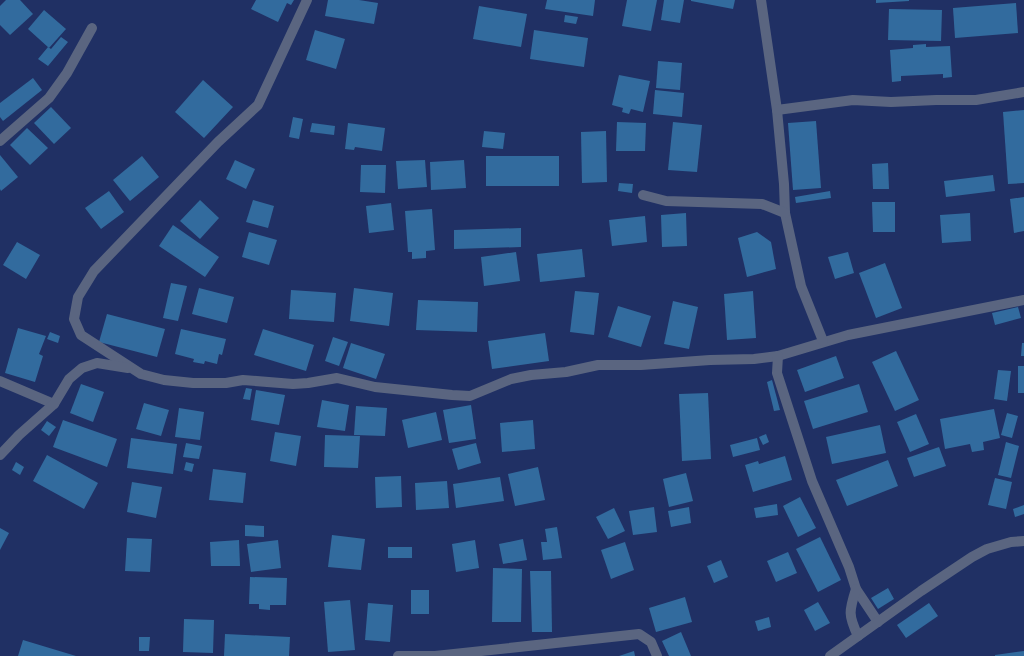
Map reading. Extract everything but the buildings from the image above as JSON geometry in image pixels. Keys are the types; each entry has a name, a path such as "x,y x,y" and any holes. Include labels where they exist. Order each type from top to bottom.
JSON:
{"street":[{"path":"307,0 258,105 218,142 94,271 78,297 74,319 81,335 141,374 164,380 193,383 226,383 243,380 293,384 338,378 375,386 470,396 511,379 531,375 566,372 598,365 641,365 710,360 754,359 778,356 823,341 848,335 1024,300"},
{"path":"761,0 777,110 784,184 785,213 801,286 823,341"},
{"path":"0,141 49,98 67,73 92,28"},
{"path":"777,110 853,100 891,102 976,100 1024,92"},
{"path":"643,195 666,201 762,204 785,213"},
{"path":"778,356 777,372 812,481 850,567 856,589 878,622"},
{"path":"0,455 19,435 54,404 69,379 82,368 97,363 133,369"},
{"path":"0,381 54,404"},
{"path":"830,656 921,591 972,557 987,549 1011,542 1024,541"},
{"path":"856,589 850,606 850,619 858,636"},
{"path":"398,656 435,656 639,634 651,642 657,656"}]}
